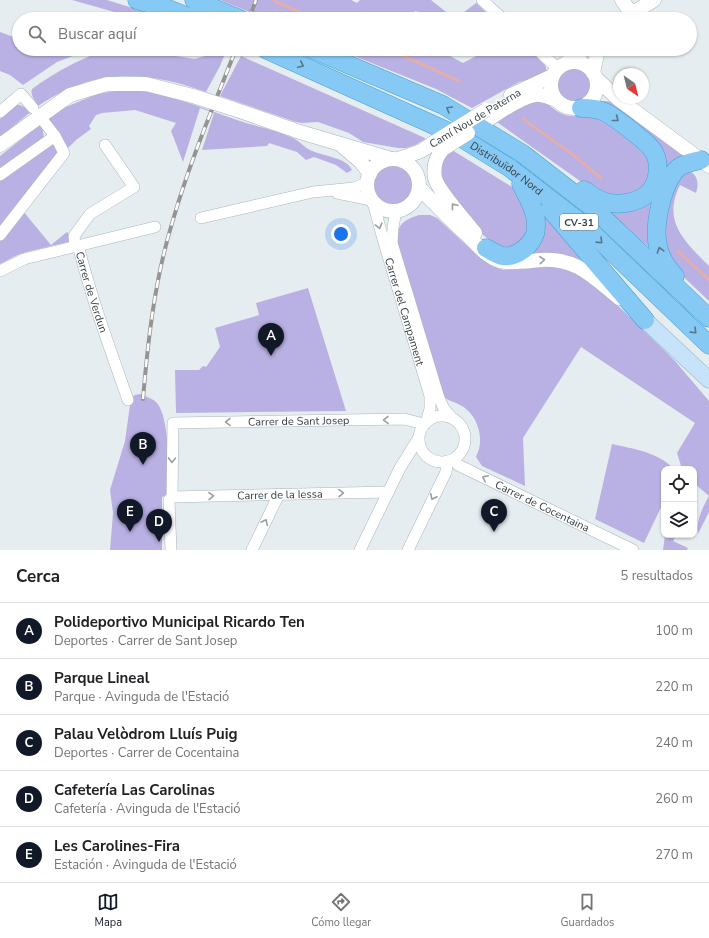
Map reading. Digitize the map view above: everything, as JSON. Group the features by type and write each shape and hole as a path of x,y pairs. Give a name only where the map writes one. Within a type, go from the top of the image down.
{"highway":[{"path":"137,0 176,12"},
{"path":"194,0 223,12"},
{"name":"Distribuïdor Nord","path":"280,56 458,136 510,168 585,226 709,345"},
{"name":"Distribuïdor Nord","path":"328,56 444,106 523,154 594,209 709,318"},
{"path":"494,136 528,149 599,200 610,203 624,204 646,195 656,181 658,172 654,153 646,142 607,112 593,108 587,103"},
{"path":"430,124 452,144 505,173 521,184 548,208 646,320"},
{"path":"705,163 684,164 672,174 664,191 657,225 658,249 668,269 704,304 709,313"},
{"path":"486,248 505,256 516,254 528,246 535,234 536,222 533,208 521,184"}],"main road":[{"path":"646,320 709,380"}],"street":[{"path":"482,0 495,12"},
{"path":"622,0 626,12"},
{"path":"634,12 654,0"},
{"path":"544,56 558,69"},
{"name":"Camí Nou de Paterna","path":"418,182 422,166 438,146 490,113 520,90 558,69 576,56"},
{"path":"587,103 596,92 596,56"},
{"path":"613,94 588,67 581,63 574,62 558,69 550,83 554,99 566,108 573,109 602,96 613,97"},
{"path":"0,145 70,95 107,84 146,84 193,96 340,145 394,159 410,165 418,182 443,214 481,249 494,258 501,262 552,259 571,262 584,270 646,320"},
{"path":"0,112 22,94 33,108"},
{"name":"Camí Nou de Paterna","path":"394,159 438,146 482,124 490,113 526,97 536,95 554,99"},
{"path":"625,104 705,163"},
{"path":"0,235 64,153 55,136 45,123"},
{"path":"0,175 55,136"},
{"path":"76,245 74,236 90,214 134,187 105,145"},
{"path":"340,145 361,162 368,178 367,190 372,201"},
{"path":"438,146 435,160 435,178 440,188 486,248"},
{"path":"201,218 313,192 354,188 368,178 378,164 394,159"},
{"path":"330,191 372,201 389,211 396,211 404,209 410,205 418,194 418,182"},
{"name":"Carrer del Campament","path":"372,201 430,396 430,409 425,423"},
{"path":"410,205 443,214"},
{"name":"Carrer del Campament","path":"396,211 392,243 439,398 444,409 452,418"},
{"path":"0,271 24,259 155,226"},
{"path":"470,238 486,248"},
{"name":"Carrer de Verdun","path":"76,245 128,400"},
{"path":"360,550 400,468 418,439 425,423 437,416 452,418 462,429 465,436 465,443 458,456 451,460 436,462 423,454 419,447 418,439"},
{"name":"Carrer de Sant Josep","path":"172,497 173,423 404,419 425,423"},
{"path":"400,468 423,454"},
{"path":"408,550 451,460"},
{"name":"Carrer de Cocentaina","path":"451,460 458,465 633,550"},
{"name":"Carrer de la Iessa","path":"172,497 388,492"},
{"path":"252,550 279,494"},
{"path":"171,550 169,500 172,497"}],"shaded area":[{"path":"72,0 107,0 146,12 114,12"},
{"path":"220,0 351,0 357,3 360,0 431,0 446,12 415,11 249,12"},
{"path":"476,3 486,12 464,12"},
{"path":"0,32 12,36 12,56 73,56 57,62 23,85 10,75 0,71"},
{"path":"91,56 176,56 195,59 205,56 224,56 206,92 162,79 141,76 120,76 80,84 59,93 38,106 32,96 32,89 72,64"},
{"path":"241,56 425,139 406,148 363,142 349,133 318,122 296,122 220,96"},
{"path":"354,56 450,56 463,63 476,56 535,56 545,65 547,71 519,82 472,108 436,89"},
{"path":"577,67 587,72 591,78 591,92 587,98 581,102 571,103 561,98 557,92 556,82 561,72 567,68"},
{"path":"134,90 174,98 240,121 282,133 295,139 310,150 345,162 352,170 347,173 336,165 314,157 306,160 297,152 269,143 267,146 202,150 214,113 200,108 183,162 171,131 176,123 135,110 102,113 96,115 89,126 91,129 68,148 62,138 42,125 44,138 0,171 0,156 56,112 97,94"},
{"path":"529,101 545,102 559,112 568,116 578,116 593,112 642,145 651,168 646,185 630,195 601,194 587,186 494,120"},
{"path":"603,102 613,102 613,104 617,104 687,157 682,159 656,254 609,211 620,210 663,169"},
{"path":"17,105 32,111 0,137 0,119"},
{"path":"53,143 60,152 0,231 0,178"},
{"path":"452,150 512,187 522,196 530,219 525,240 510,248 500,248 483,235 443,186 439,164 440,156"},
{"path":"389,166 397,166 404,169 409,174 412,185 409,196 404,201 397,204 389,204 382,201 377,196 374,189 374,181 377,174 382,169"},
{"path":"690,171 695,175 697,180 696,193 680,185 673,209 678,230 691,248 709,266 709,301 673,267 662,232 678,175"},
{"path":"535,198 544,207 585,261 564,255 524,257"},
{"path":"23,211 51,245 67,232 72,237 71,240 26,252 0,264 0,238"},
{"path":"419,215 430,215 437,218 476,254 490,265 503,270 562,266 582,275 612,300 675,361 709,401 709,496 697,486 697,466 681,466 677,453 695,423 581,347 523,438 525,486 482,466 476,457 480,446 480,437 475,420 465,408 443,396 397,241 398,230 405,221"},
{"path":"308,288 346,411 176,413 175,370 199,370 203,366 206,367 220,347 215,328 259,315 256,303"},
{"path":"140,394 155,401 160,408 164,418 168,444 169,492 162,497 162,550 110,550 113,513 110,490 125,441 131,398"},
{"path":"612,444 645,452 661,459 671,466 661,466 661,507 644,543 595,519"},
{"path":"709,496 709,512 698,534 699,519"},
{"path":"665,538 674,538 673,541 688,548 687,550 663,550"}],"waterway":[{"path":"274,1 300,12"},
{"path":"404,56 459,81"},
{"path":"523,119 572,154 601,178"},
{"path":"678,251 709,280"}],"railway":[{"path":"252,12 256,0"},
{"path":"143,399 147,354 161,264 180,198 233,56"}],"place":[{"name":"Polideportivo Municipal Ricardo Ten","path":"271,356"},
{"name":"Parque Lineal","path":"143,465"},
{"name":"Les Carolines-Fira","path":"130,532"},
{"name":"Palau Velòdrom Lluís Puig","path":"494,532"},
{"name":"Cafetería Las Carolinas","path":"159,542"}]}
